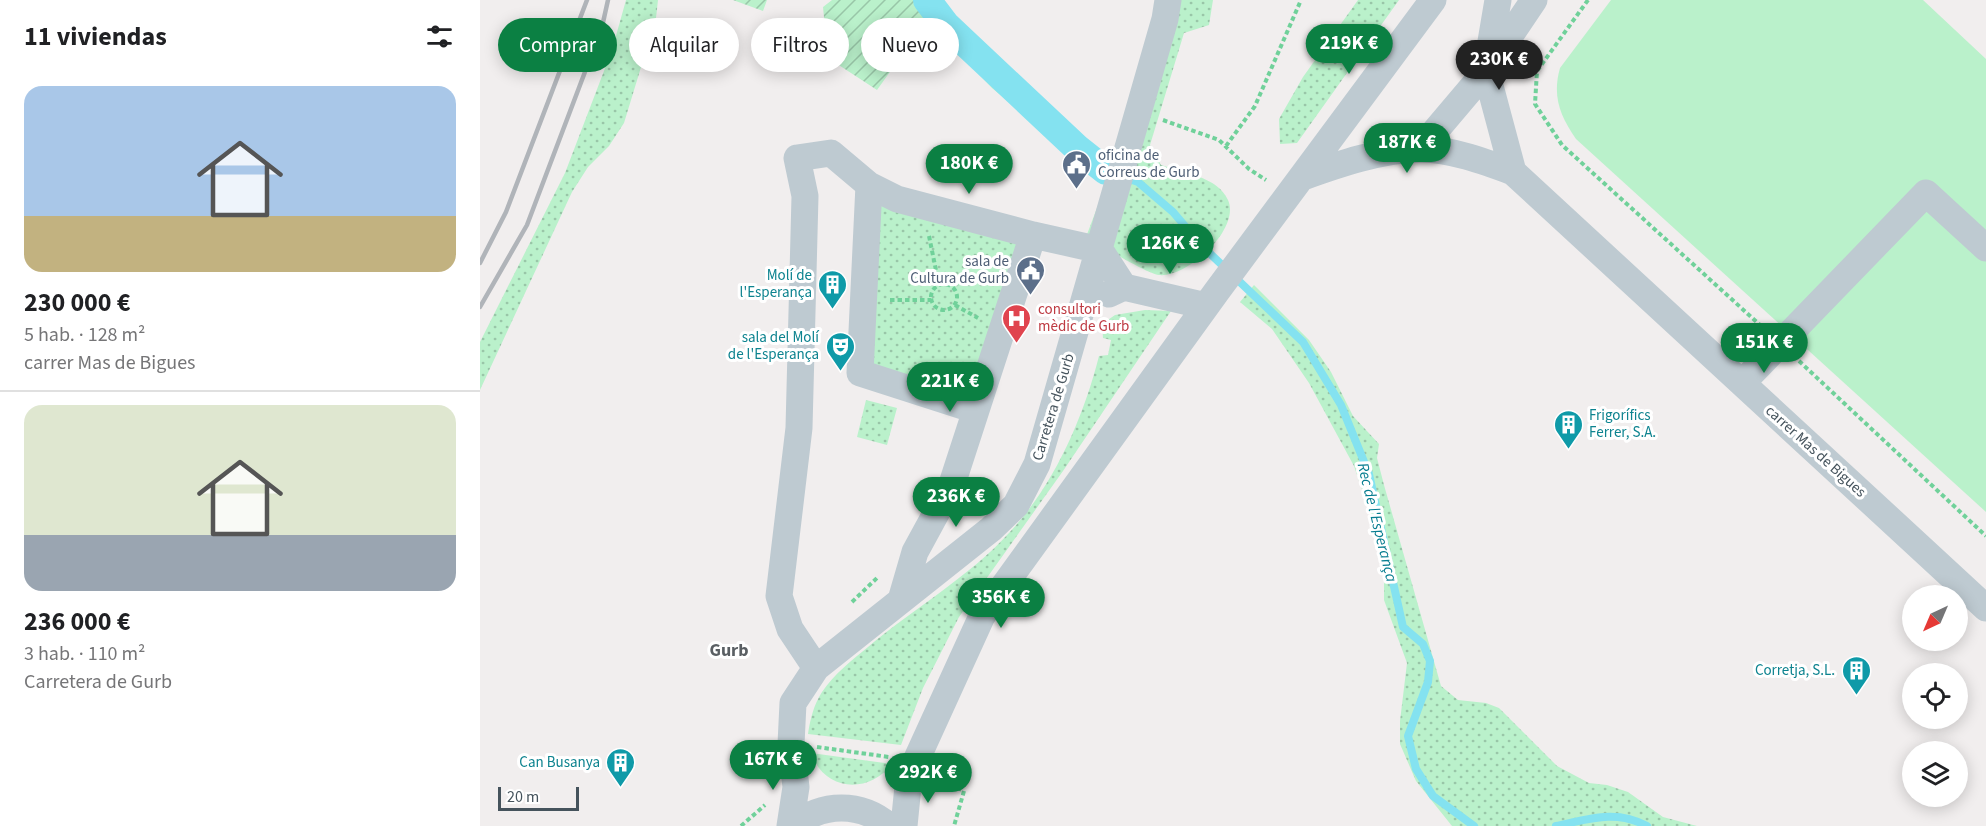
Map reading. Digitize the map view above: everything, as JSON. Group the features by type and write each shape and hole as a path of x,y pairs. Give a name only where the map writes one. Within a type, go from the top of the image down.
{"street":[{"name":"Carretera de Gurb","path":"792,826 801,752 793,703 816,668 991,529 1016,506 1037,464 1140,111 1168,0"},
{"path":"792,826 815,812 850,809 893,792 903,767 982,616 1211,298 1296,187 1433,0"},
{"path":"1498,0 1486,71 1513,172"},
{"path":"1420,149 1486,71 1534,0"},
{"name":"carrer Mas de Bigues","path":"1296,187 1352,160 1420,149 1480,160 1513,172 1986,608"},
{"path":"816,668 790,629 779,596 799,428 805,196 797,158 831,153 869,185 897,199 1033,236 1100,250 1124,287"},
{"path":"869,185 860,373 975,410"},
{"path":"1742,383 1926,193 1986,248"},
{"path":"901,600 915,552 952,484 1033,236"},
{"path":"1083,306 1124,287 1211,298"},
{"path":"801,752 802,774 850,809 889,826"},
{"path":"903,767 904,826"}],"path":[{"path":"1226,146 1255,106 1301,0"},
{"path":"1588,0 1537,71 1535,104 1562,145 1780,343 1986,536"},
{"path":"1140,111 1219,140 1249,169 1296,187"},
{"path":"928,227 939,285"},
{"path":"879,300 931,300 939,309 948,310 955,305 957,297 954,289 947,284 939,285 933,291 931,300"},
{"path":"801,752 903,767"},
{"path":"954,826 964,791"}],"green space":[{"path":"626,0 658,0 656,18 629,18 629,72 640,72 624,123 609,146 588,167 572,192 480,390 480,342 565,173 604,72 617,72 617,32"},
{"path":"733,0 767,0 763,11"},
{"path":"832,0 917,0 930,16 929,18 861,18 861,72 890,72 877,90 849,72 849,18 824,18 823,7"},
{"path":"917,0 935,0 949,18 930,18"},
{"path":"1159,0 1213,0 1209,25 1184,33 1150,145 1161,165 1199,176 1216,186 1228,200 1230,212 1227,224 1209,250 1183,269 1171,274 1159,275 1086,237 1111,171"},
{"path":"1358,0 1399,0 1297,143 1280,144 1279,119 1303,77"},
{"path":"1611,0 1923,0 1986,59 1986,512 1576,139 1562,114 1557,97 1560,68"},
{"path":"959,30 1032,104 1096,159 1088,169 992,88 959,54"},
{"path":"869,185 1033,235 975,410 860,373"},
{"path":"1254,285 1309,340 1331,372 1353,416 1379,444 1377,458 1441,686 1458,700 1486,703 1499,708 1557,766 1589,783 1607,785 1628,792 1663,817 1697,826 1452,826 1416,781 1400,744 1400,721 1407,663 1384,600 1384,555 1354,466 1309,383 1272,329 1240,302"},
{"path":"1145,310 1171,311 1063,471 959,617 923,688 901,745 808,734 817,702 827,685 838,673 886,633 977,564 1025,514 1040,494 1065,450 1085,403 1099,356 1108,355 1111,340 1103,338 1102,324 1115,315"},
{"path":"866,400 897,408 887,445 857,437"},
{"path":"811,753 892,764 871,781 847,784 826,775 817,766"}],"waterway":[{"name":"Rec de l'Esperança","path":"927,0 946,25 1077,148 1106,171"},
{"name":"Rec de l'Esperança","path":"1106,171 1138,182 1173,212 1202,246 1303,342 1341,405 1369,474 1403,627 1423,644 1430,661 1428,682 1408,736 1416,769 1433,796 1474,826"},
{"name":"Rec de l'Esperança","path":"1556,826 1602,817 1624,818 1647,826"}],"railway":[{"path":"480,263 506,212 587,0"},
{"path":"480,307 527,225 602,27 608,0"}],"place":[{"name":"oficina de Correus de Gurb","path":"1077,190"},
{"name":"sala de Cultura de Gurb","path":"1030,296"},
{"name":"Molí de l'Esperança","path":"833,310"},
{"name":"consultori mèdic de Gurb","path":"1017,344"},
{"name":"sala del Molí de l'Esperança","path":"840,372"},
{"name":"Frigorífics Ferrer, S.A.","path":"1568,450"},
{"name":"Corretja, S.L.","path":"1856,696"},
{"name":"Can Busanya","path":"621,788"}],"district":[{"name":"Gurb","path":"729,650"}]}
